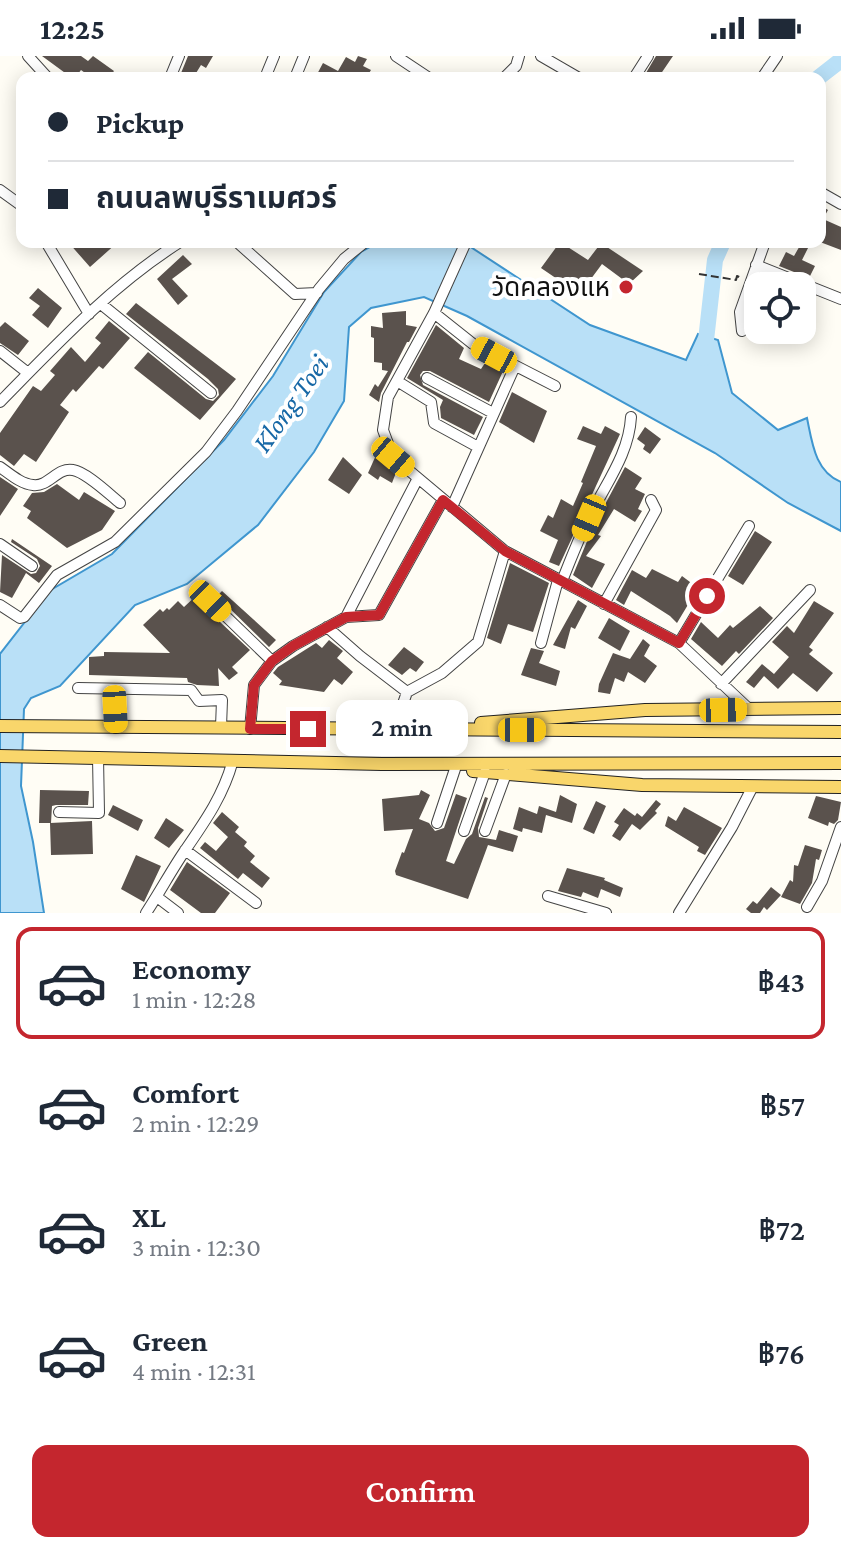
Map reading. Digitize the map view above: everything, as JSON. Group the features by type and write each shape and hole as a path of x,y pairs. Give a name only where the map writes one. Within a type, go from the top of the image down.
{"main road":[{"path":"394,730 645,710 841,708"},
{"path":"0,726 841,732"},
{"path":"0,756 382,764 841,763"},
{"path":"382,764 642,785 841,787"}],"street":[{"path":"28,56 43,72"},
{"path":"396,56 420,72"},
{"path":"541,56 569,72"},
{"path":"50,248 89,314"},
{"path":"0,402 89,314 163,248"},
{"path":"244,248 295,294 317,293"},
{"path":"0,605 20,618 24,617 57,575 115,542 127,531 217,439 317,293 344,259 358,248"},
{"path":"463,248 388,397 383,430 393,457 505,551 679,643 749,709"},
{"path":"742,331 740,312 763,248"},
{"path":"756,265 841,299"},
{"path":"101,304 211,393"},
{"path":"435,309 473,344 555,386"},
{"path":"0,351 28,373"},
{"path":"250,729 254,685 272,661 346,617 379,615 448,503 515,366"},
{"path":"427,378 493,413"},
{"path":"397,381 431,402 432,418 437,425 478,447"},
{"path":"541,643 560,580 623,456 630,435 631,417"},
{"path":"0,467 31,485 41,485 61,471 70,469 79,472 120,503"},
{"path":"346,617 418,478"},
{"path":"604,604 656,510 651,500"},
{"path":"679,643 749,526"},
{"path":"0,544 32,566"},
{"path":"394,730 407,692 442,673 478,642 505,551"},
{"path":"721,684 810,590"},
{"path":"210,601 272,661"},
{"path":"327,627 407,692"},
{"path":"78,688 191,690 199,701 222,700 221,727"},
{"path":"114,689 116,728"},
{"path":"59,812 99,813 98,757"},
{"path":"146,913 208,819 227,783 233,760"},
{"path":"437,823 455,769"},
{"path":"464,831 485,772"},
{"path":"485,831 506,774"},
{"path":"679,913 752,788"},
{"path":"807,907 822,881 841,827"},
{"path":"185,850 256,903"},
{"path":"548,896 606,913"},
{"path":"157,897 178,913"}],"path":[{"path":"699,274 737,278"}],"water":[{"path":"368,248 472,248 590,325 686,360 698,334 718,340 732,393 778,430 807,418 820,464 841,482 841,531 788,503 715,453 467,316 424,297 371,308 349,327 344,401 314,452 258,525 187,584 135,605 60,686 31,698 24,709 21,786 44,913 0,913 0,654 49,591 112,554 224,440 273,376 324,292"}],"building":[{"path":"42,56 81,56 88,61 93,56 114,71 81,70 64,72"},
{"path":"188,56 213,56 206,68 201,65 197,72 181,72"},
{"path":"358,56 367,59 363,66 371,70 318,72 323,63 338,71 346,57 355,62"},
{"path":"656,56 673,56 662,72 647,72"},
{"path":"826,220 841,227 841,250 826,244"},
{"path":"73,248 111,248 90,267"},
{"path":"556,248 569,248 588,260 597,248 608,248 643,271 629,284 602,264 582,291 541,268"},
{"path":"799,248 808,248 802,260 815,266 812,272 794,272 779,266 786,252 794,256"},
{"path":"183,255 192,264 172,279 188,296 178,305 157,279"},
{"path":"38,288 62,308 48,328 32,315 40,306 29,298"},
{"path":"136,303 236,379 200,420 134,368 148,352 206,399 213,401 219,395 218,389 208,379 126,314"},
{"path":"406,311 406,325 417,327 379,402 369,395 388,371 382,370 382,363 374,362 371,326 383,328 382,313"},
{"path":"109,321 130,338 103,369 99,366 60,405 69,412 36,462 24,454 14,466 0,455 0,433 33,386 41,391 55,375 50,371 71,347 85,362 101,343 95,338"},
{"path":"5,322 29,341 18,355 0,343 0,327"},
{"path":"436,325 464,348 459,359 481,369 487,360 504,369 489,402 430,371 423,371 420,375 423,385 483,417 474,435 441,418 443,400 407,378"},
{"path":"512,392 547,411 534,443 499,422"},
{"path":"583,426 601,434 605,426 620,434 559,566 549,562 558,540 540,531 548,515 553,518 561,499 573,506 583,483 596,446 577,439"},
{"path":"645,427 661,439 650,454 637,439"},
{"path":"377,453 397,470 392,483 380,476 378,480 368,473"},
{"path":"343,457 362,475 349,494 328,480"},
{"path":"625,467 642,478 635,489 645,494 638,509 642,511 635,522 614,509 598,535 601,536 586,556 605,564 592,588 573,575 593,527"},
{"path":"0,477 18,489 0,516"},
{"path":"57,484 79,500 84,492 115,511 102,530 67,548 27,518 31,511 23,506 32,493 44,492"},
{"path":"755,531 772,542 743,585 728,576"},
{"path":"12,539 52,566 39,583 26,573 12,598 0,592 2,555 31,574 36,573 40,566 37,559 11,542"},
{"path":"510,563 549,583 533,632 508,624 501,644 487,638"},
{"path":"652,569 678,582 682,576 698,588 677,623 631,591 624,605 616,600 632,570 646,578"},
{"path":"222,591 276,640 269,647 217,596"},
{"path":"199,593 204,607 250,650 232,667 238,673 229,680 218,668 219,686 197,685 188,682 187,678 89,675 89,657 104,656 104,652 170,653 143,625 160,609 163,612 167,608 169,610 178,601 184,607"},
{"path":"578,600 587,606 575,629 571,627 565,649 553,645"},
{"path":"814,601 834,613 809,647 813,650 809,654 833,673 817,692 793,673 778,689 764,676 754,688 746,682 762,664 774,674 789,657 772,642 787,626 794,633"},
{"path":"760,606 773,618 739,654 736,651 722,666 691,639 701,622 718,638 730,625 733,628"},
{"path":"609,618 630,631 620,651 598,638"},
{"path":"643,639 650,645 644,656 657,666 645,683 628,672 624,682 615,678 610,694 598,692 613,653 630,659"},
{"path":"329,640 343,651 337,658 353,672 342,685 334,679 324,692 279,685 282,681 273,673 278,667 316,643 322,648"},
{"path":"404,647 424,662 416,672 410,668 402,675 388,665"},
{"path":"531,648 544,651 539,663 560,671 556,686 521,675"},
{"path":"40,790 89,791 88,805 52,806 51,823 39,823"},
{"path":"421,790 430,795 419,819 429,823 435,831 444,828 456,794 467,798 446,861 454,864 466,839 472,834 485,797 488,798 478,828 479,837 496,840 499,830 518,836 513,852 488,845 468,899 396,875 413,829 384,831 382,799 419,795"},
{"path":"560,795 577,804 572,823 546,815 542,833 513,829 519,807 537,814 539,806 556,812"},
{"path":"816,796 841,802 838,820 834,824 829,822 828,826 808,818"},
{"path":"656,800 661,804 655,811 657,813 640,830 632,824 620,841 612,836 619,825 614,822 624,808 642,817"},
{"path":"596,801 606,806 594,834 583,829"},
{"path":"113,805 143,820 138,831 108,815"},
{"path":"684,807 722,828 705,855 697,851 699,847 665,826 668,816 676,821"},
{"path":"222,812 239,827 235,832 247,842 244,846 255,856 250,862 270,878 262,888 243,873 238,879 200,848 205,842 216,851 228,837 213,823"},
{"path":"166,818 184,830 169,848 154,838"},
{"path":"92,821 93,854 51,855 50,823"},
{"path":"805,845 822,850 819,860 816,859 812,883 800,904 781,897 790,880 793,882 794,865 798,866"},
{"path":"136,855 161,866 144,902 121,889"},
{"path":"187,862 230,893 215,913 201,913 170,890"},
{"path":"567,868 605,878 623,888 620,897 601,889 598,898 583,892 581,897 558,891"},
{"path":"771,887 781,895 767,910 764,907 760,913 751,913 746,909 753,901 757,904"}],"waterway":[{"name":"Klong Toei","path":"826,72 841,60"},
{"name":"Klong Toei","path":"704,358 715,260 720,248"}],"place":[{"name":"วัดคลองแห","path":"626,287"}],"route":[{"path":"308,729 250,729 254,685 272,661 293,646 346,617 379,615 443,500 505,551 679,643 707,596"}]}
